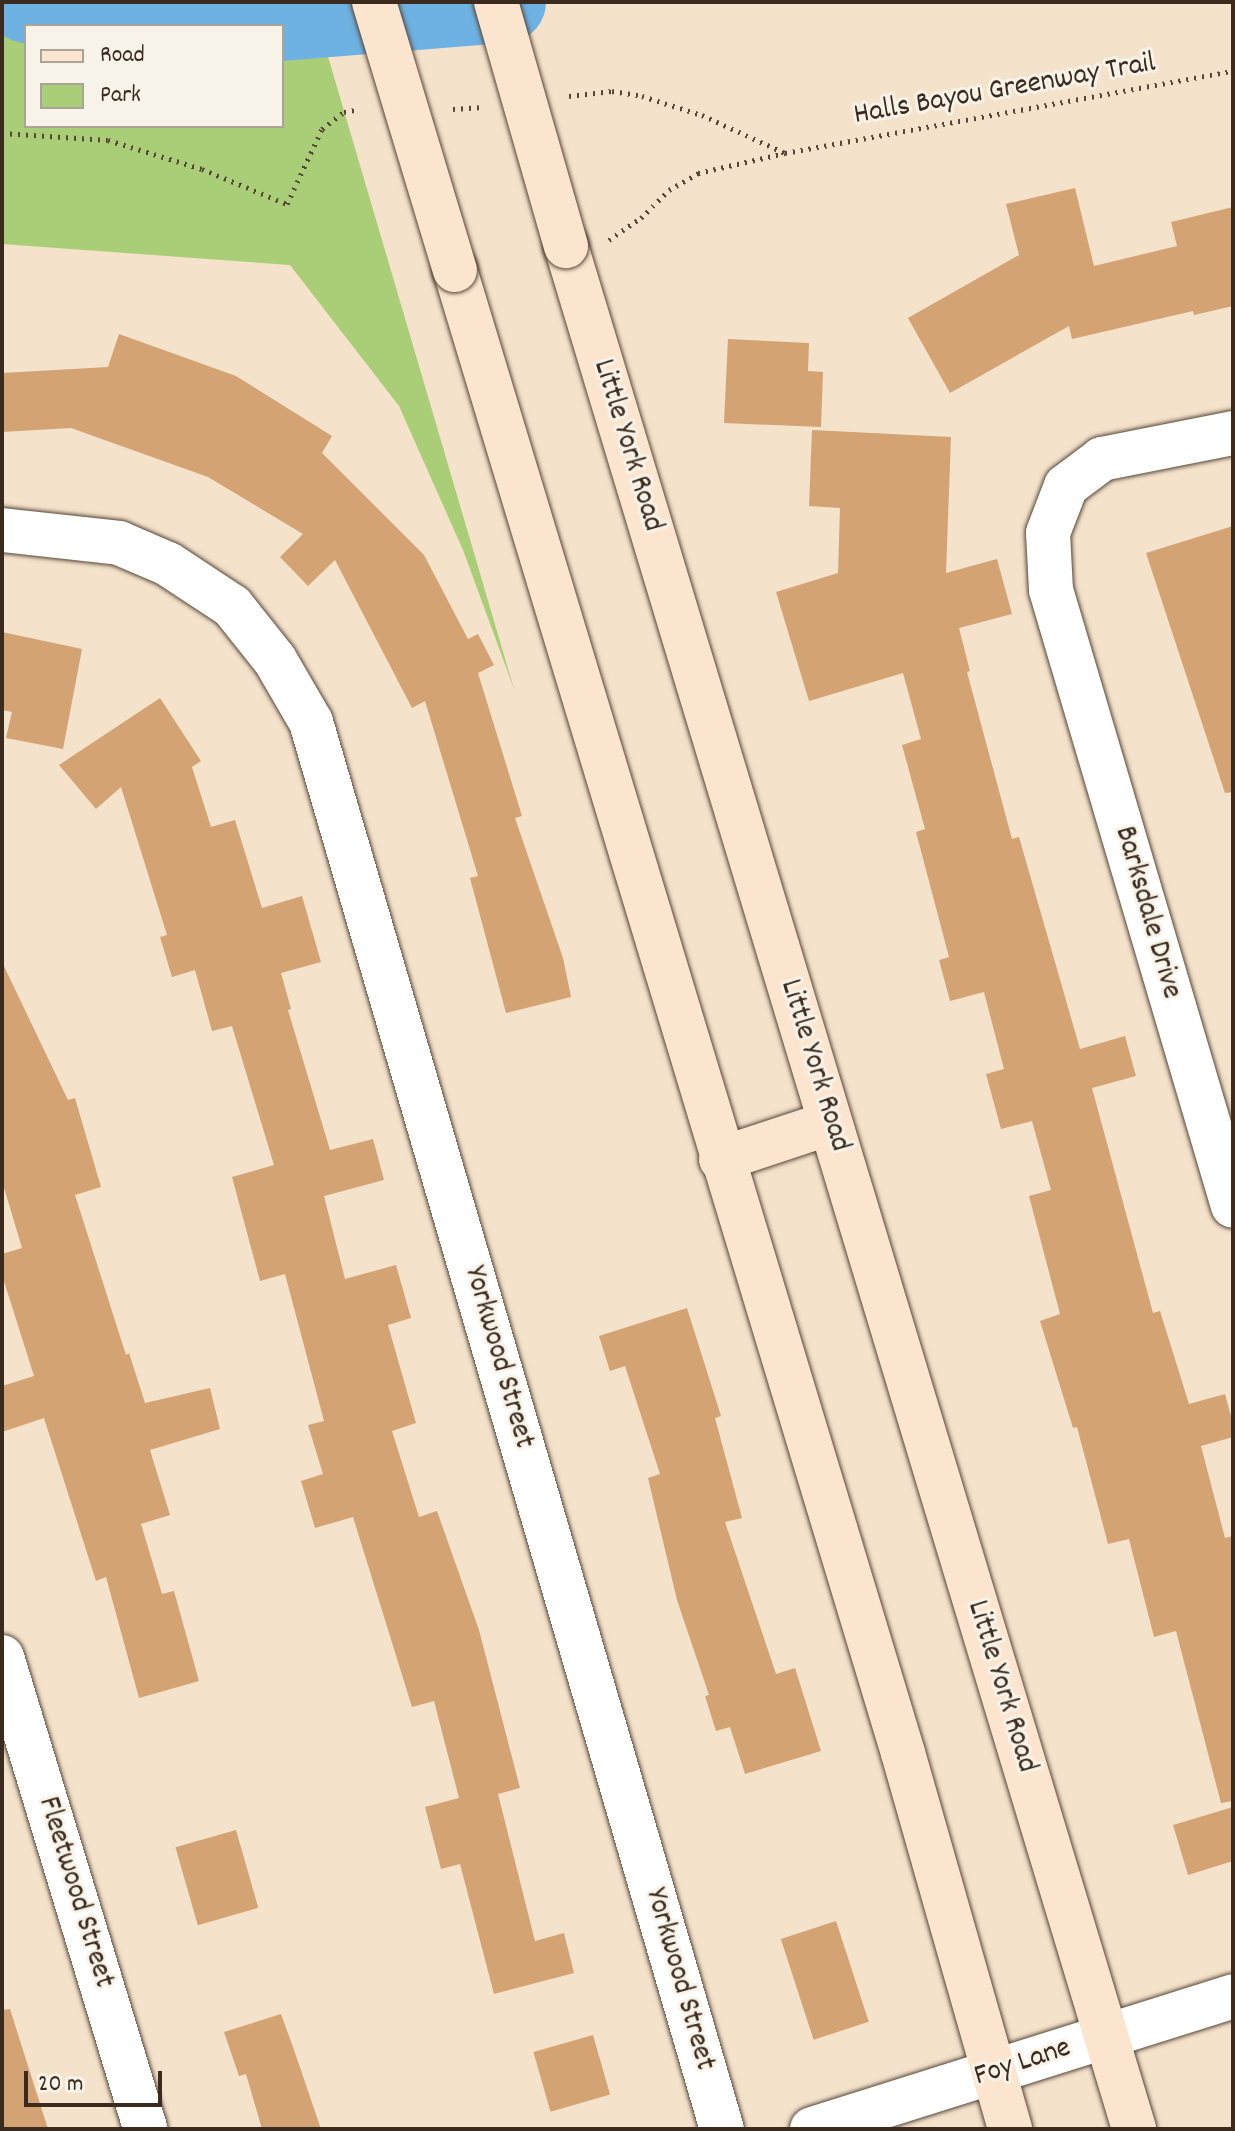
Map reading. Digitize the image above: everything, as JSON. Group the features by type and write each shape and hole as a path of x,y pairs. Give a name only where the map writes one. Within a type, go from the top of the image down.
{"main road":[{"path":"374,2 721,1159 903,1753 1010,2129"},
{"name":"Little York Road","path":"496,2 585,244 830,1123 1134,2129"},
{"path":"721,1159 830,1123"}],"street":[{"name":"Barksdale Drive","path":"1233,433 1102,459 1066,486 1048,533 1051,590 1233,1206"},
{"name":"Yorkwood Street","path":"2,530 27,530 119,543 168,564 232,606 275,660 311,722 722,2129"},
{"name":"Fleetwood Street","path":"2,1657 145,2129"},
{"name":"Foy Lane","path":"812,2129 1233,1996"}],"path":[{"name":"Halls Bayou Greenway Trail","path":"585,244 628,229 669,190 698,173 785,153 1233,71"},
{"path":"553,98 612,91 642,96 702,115 785,153"},
{"path":"450,109 495,105"},
{"path":"2,133 108,140 202,169 287,204 322,129 344,112 361,109"}],"green space":[{"path":"2,2 312,2 514,689 463,550 399,406 290,265 2,244"}],"building":[{"path":"1075,188 1094,266 1177,246 1171,222 1233,207 1233,306 1194,315 1193,311 1072,339 1069,326 950,393 908,318 1019,255 1006,204"},
{"path":"119,334 236,376 332,436 322,453 424,555 468,639 478,634 494,665 478,673 522,816 515,818 563,958 571,997 506,1013 470,878 478,876 425,701 412,708 335,560 308,586 280,557 303,534 208,477 71,428 2,432 2,373 108,367"},
{"path":"728,339 809,343 808,371 823,372 821,427 724,423"},
{"path":"812,430 951,437 946,573 997,559 1012,614 959,628 970,671 967,672 1012,839 1019,837 1080,1049 1125,1036 1136,1076 1092,1088 1153,1313 1160,1311 1189,1404 1225,1394 1233,1424 1233,1437 1201,1446 1225,1538 1233,1536 1233,1801 1221,1803 1176,1631 1154,1637 1129,1539 1108,1544 1077,1427 1073,1428 1040,1321 1060,1314 1029,1196 1051,1190 1032,1121 1001,1129 986,1074 1004,1069 984,992 950,1001 939,960 949,957 916,832 925,829 902,745 921,739 903,673 809,701 776,592 838,573 840,508 809,506"},
{"path":"1233,526 1233,792 1225,793 1146,553"},
{"path":"2,632 82,649 63,749 6,738 12,712 2,710"},
{"path":"160,698 201,761 192,767 211,827 235,820 262,908 302,896 321,962 281,973 291,1009 288,1010 330,1150 373,1139 384,1180 324,1196 345,1279 396,1265 411,1318 388,1325 416,1423 392,1431 419,1517 437,1511 479,1630 520,1788 498,1794 535,1941 564,1933 574,1973 494,1994 460,1864 441,1869 425,1807 459,1798 434,1701 412,1707 353,1517 315,1528 301,1481 323,1474 308,1425 324,1421 285,1274 260,1281 232,1177 274,1165 232,1026 212,1031 195,970 172,977 160,937 167,935 121,787 96,809 59,765"},
{"path":"2,962 68,1100 75,1098 101,1187 75,1195 126,1355 129,1353 145,1403 210,1388 220,1429 150,1450 170,1515 141,1524 162,1594 174,1591 199,1681 139,1698 106,1577 96,1581 44,1418 2,1432 2,1386 34,1376 2,1275 2,1254 22,1248 2,1181"},
{"path":"687,1308 721,1416 715,1418 742,1518 725,1522 776,1674 795,1668 821,1751 745,1774 730,1727 716,1731 705,1696 709,1695 677,1600 648,1478 660,1474 625,1366 610,1371 599,1336"},
{"path":"1233,1807 1233,1861 1188,1875 1173,1825"},
{"path":"236,1830 258,1908 198,1925 175,1847"},
{"path":"836,1921 869,2022 814,2040 781,1939"},
{"path":"10,2009 48,2129 2,2129 2,2010"},
{"path":"281,2014 321,2129 262,2129 246,2074 239,2076 224,2032"},
{"path":"593,2035 610,2095 550,2112 533,2052"}],"waterway":[{"path":"27,2 154,24"},
{"path":"231,24 505,2"}]}
